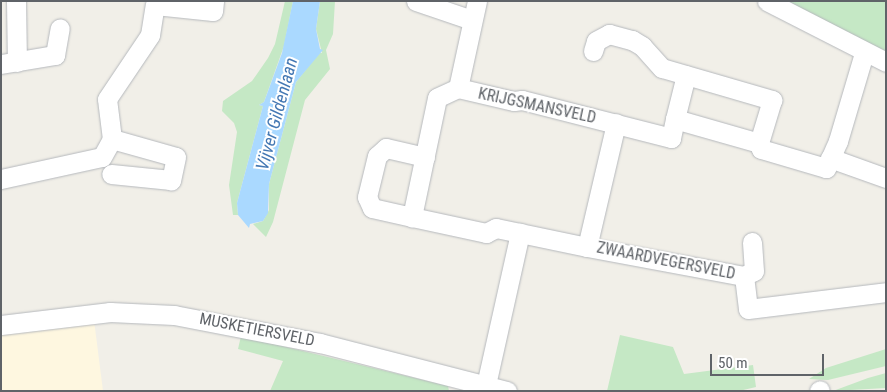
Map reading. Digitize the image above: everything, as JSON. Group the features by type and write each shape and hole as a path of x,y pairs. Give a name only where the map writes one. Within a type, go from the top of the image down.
{"street":[{"path":"16,1 9,63 55,55 60,28"},
{"path":"1,179 102,157 112,140 107,100 150,35 155,3 213,11 214,1"},
{"path":"416,1 472,20"},
{"name":"KRIJGSMANSVELD","path":"458,88 477,1"},
{"path":"767,1 886,62"},
{"path":"593,51 596,41 609,34 632,40 642,46 662,68 772,100 758,143"},
{"path":"675,119 758,143 762,149 826,168 864,52"},
{"name":"KRIJGSMANSVELD","path":"412,217 437,98 458,88 514,102 522,100 671,138 686,75"},
{"name":"KRIJGSMANSVELD","path":"587,247 616,123"},
{"path":"111,174 171,180 176,157 112,140"},
{"path":"425,157 386,148 377,156 367,197 372,208 486,233 496,228 587,247"},
{"path":"830,158 886,178"},
{"path":"486,385 520,233"},
{"name":"ZWAARDVEGERSVELD","path":"587,247 744,276 754,271 752,242"},
{"name":"ZWAARDVEGERSVELD","path":"744,276 748,309 886,292"},
{"name":"MUSKETIERSVELD","path":"1,325 110,312 164,314 320,343 463,385 486,385 507,391"}],"shaded area":[{"path":"94,320 103,391 1,391 1,332"}],"green space":[{"path":"285,1 293,1 284,46 264,102 259,105 263,106 237,203 238,215 233,215 229,185 237,132 234,123 222,111 223,101 252,81 268,58 275,44"},
{"path":"320,1 335,1 333,34 326,50 330,69 305,100 273,222 266,237 253,224 263,221 269,210 269,184 296,82 319,53 322,53 316,29"},
{"path":"784,1 886,1 886,55"},
{"path":"620,335 673,347 684,374 753,365 756,387 739,391 607,391"},
{"path":"241,336 448,386 449,391 270,391 283,361 238,349"},
{"path":"886,349 886,366 828,380 809,379 826,368"},
{"path":"886,373 886,388 833,391 868,378"}],"water":[{"name":"Vijver Gildenlaan","path":"293,1 320,1 316,29 320,49 323,50 296,82 269,184 268,213 263,221 250,224 249,228 238,215 237,203 263,106 259,105 264,102 282,53"}]}
